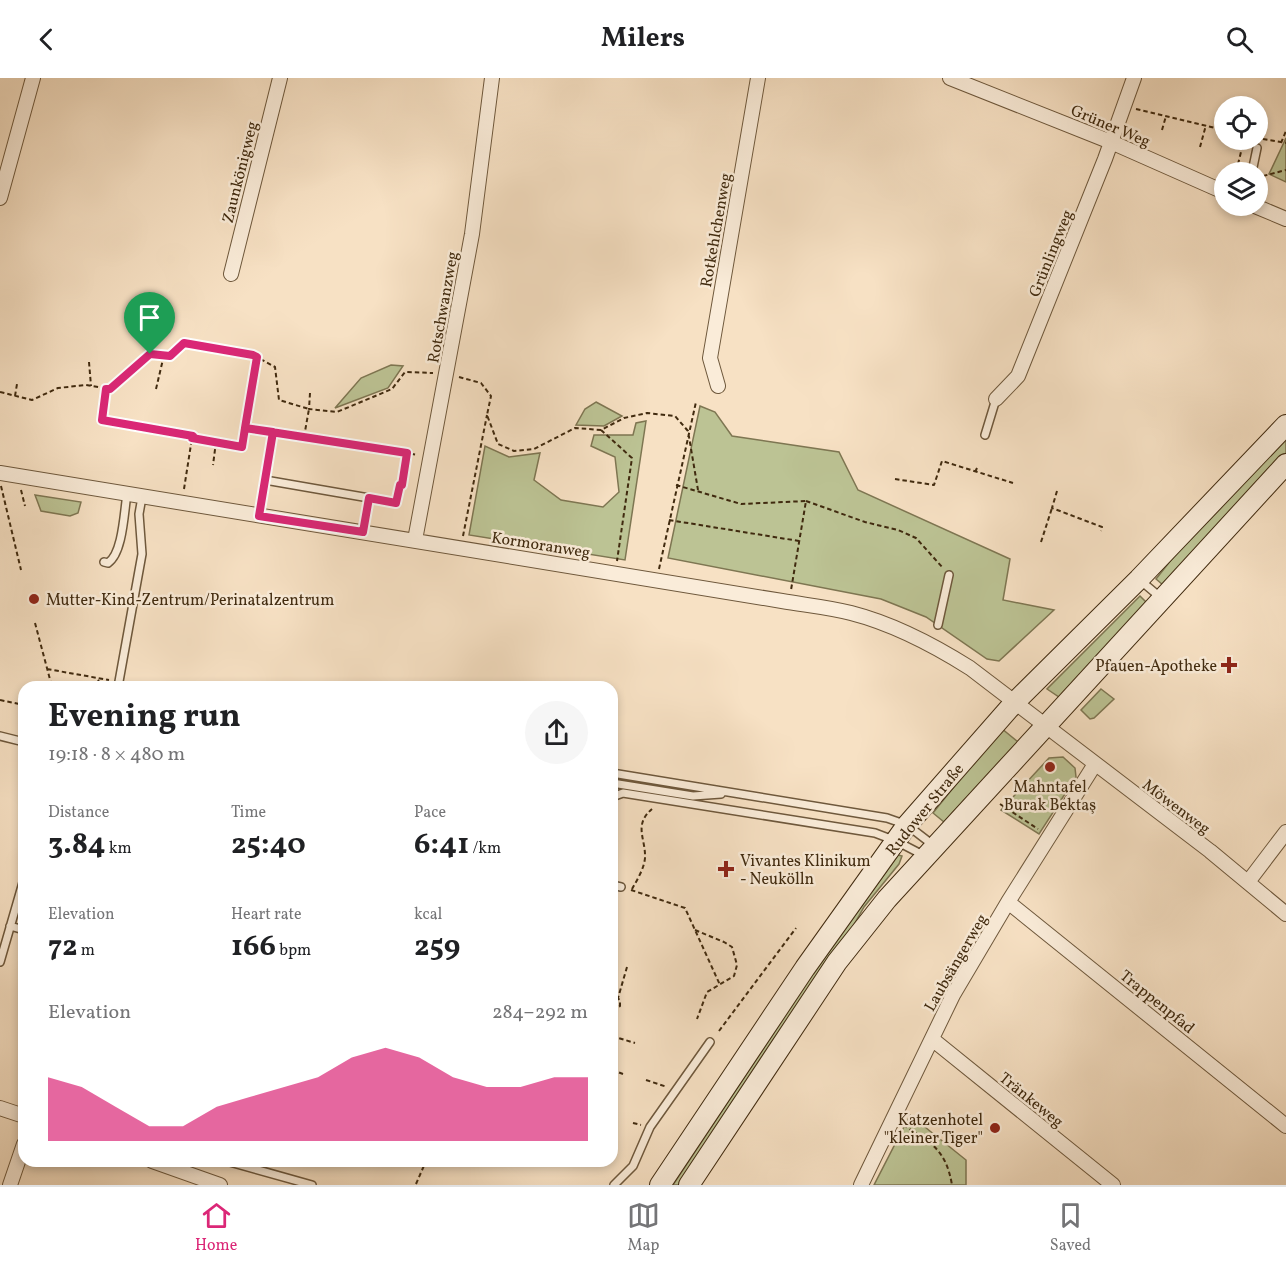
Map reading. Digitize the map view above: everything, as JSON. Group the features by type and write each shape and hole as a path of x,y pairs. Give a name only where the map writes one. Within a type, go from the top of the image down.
{"main road":[{"name":"Rudower Straße","path":"660,1185 805,968 901,833 1014,703 1139,579 1286,425"},
{"name":"Rudower Straße","path":"689,1185 837,962 886,899 1286,464"}],"street":[{"path":"0,198 33,78"},
{"name":"Zaunkönigweg","path":"231,274 280,78"},
{"name":"Rotschwanzweg","path":"415,540 472,234 492,78"},
{"name":"Rotkehlchenweg","path":"718,386 710,358 758,78"},
{"name":"Grüner Weg","path":"950,78 1111,142 1214,188"},
{"name":"Grünlingweg","path":"996,399 1018,376 1134,78"},
{"path":"1268,211 1286,219"},
{"name":"Kormoranweg","path":"0,473 851,613 886,624 931,644 970,668 1046,727"},
{"name":"Möwenweg","path":"1046,727 1248,882 1286,914"},
{"name":"Laubsängerweg","path":"861,1185 953,995 1008,902 1095,764"},
{"path":"1248,882 1286,832"},
{"name":"Trappenpfad","path":"1008,902 1286,1126"},
{"name":"Tränkeweg","path":"932,1039 1113,1185"},
{"path":"0,1108 18,1114"},
{"path":"10,1185 18,1162"},
{"path":"169,1167 220,1185"}],"lane":[{"name":"Grünlingweg","path":"985,435 996,399"},
{"path":"259,516 265,480 396,503"},
{"path":"104,562 108,563 113,559 119,546 127,494"},
{"path":"119,681 141,554 139,514 142,497"},
{"path":"363,532 369,498"},
{"path":"938,625 949,575"},
{"path":"1139,579 1162,598"},
{"path":"0,736 18,740"},
{"path":"618,774 887,818 901,833 930,851"},
{"path":"618,784 693,796 732,793"},
{"path":"618,795 623,793 867,831 901,833 930,851"},
{"path":"0,962 18,899"},
{"path":"10,926 18,928"},
{"path":"614,1185 633,1166 650,1127 710,1042"},
{"path":"248,1167 312,1185"}],"path":[{"path":"1133,108 1214,127"},
{"path":"1162,130 1166,116"},
{"path":"1200,147 1206,125"},
{"path":"1281,143 1286,131"},
{"path":"1268,140 1286,143"},
{"path":"1268,175 1286,170"},
{"path":"0,392 32,400 58,388 91,386 110,389 150,354 170,356 184,343 257,357 275,367 279,400 309,409 337,412 392,389 405,372 438,373"},
{"path":"156,390 164,355"},
{"path":"106,389 102,420 242,447 257,357"},
{"path":"89,363 91,386"},
{"path":"454,376 481,383 491,396 463,536"},
{"path":"15,396 17,384"},
{"path":"304,436 310,393"},
{"path":"659,569 696,402"},
{"path":"487,415 498,444 514,451 534,448 575,428 601,430 624,418 647,413 675,416 688,431 698,490"},
{"path":"245,428 423,456"},
{"path":"601,430 632,458 617,561"},
{"path":"265,480 273,432"},
{"path":"184,490 192,438"},
{"path":"213,465 216,442"},
{"path":"396,503 400,485 402,485 407,453"},
{"path":"895,479 934,485 942,461 1012,483"},
{"path":"975,472 978,466"},
{"path":"676,485 741,504 806,501 865,522 898,530 916,538 949,575"},
{"path":"1,486 21,570"},
{"path":"21,490 24,506"},
{"path":"1041,542 1057,491"},
{"path":"791,591 806,501"},
{"path":"1052,508 1102,526 1101,531"},
{"path":"669,520 799,541"},
{"path":"34,623 50,681"},
{"path":"47,669 109,681"},
{"path":"0,700 18,704"},
{"path":"668,800 649,811 644,819 641,837 644,851 643,867 631,890 685,908 720,985"},
{"path":"1000,804 1043,832"},
{"path":"719,1031 796,928"},
{"path":"695,930 732,947 737,965 734,976 706,992 697,1019"},
{"path":"618,1007 621,1004 618,998 627,967"},
{"path":"618,1038 635,1042"},
{"path":"618,1072 623,1074"},
{"path":"645,1080 676,1089"},
{"path":"901,1124 935,1146 950,1172 952,1185"},
{"path":"416,1184 423,1167"}],"green space":[{"path":"1286,138 1286,182 1269,174"},
{"path":"391,365 403,366 388,388 335,408 361,378"},
{"path":"596,402 622,416 604,426 576,425 585,409"},
{"path":"700,406 715,412 732,436 839,452 858,490 1010,559 1003,600 1054,610 999,661 987,659 926,617 881,599 668,558"},
{"path":"646,421 625,560 469,535 485,446 509,457 540,453 534,480 561,500 603,507 619,492 615,457 591,446 594,435 633,435 636,423"},
{"path":"1286,437 1286,453 1163,585 1156,579 1194,531"},
{"path":"35,495 81,502 78,513 70,516 41,511"},
{"path":"1140,596 1147,603 1059,697 1047,689"},
{"path":"1101,689 1114,699 1090,719 1081,710"},
{"path":"1001,728 1018,742 944,822 933,813"},
{"path":"1063,757 1075,768 1076,777 1039,834 1001,810 1049,758"},
{"path":"898,855 902,856 899,864 864,907 851,930 679,1185 673,1185 815,970"},
{"path":"910,1115 966,1160 966,1185 874,1185"}],"place":[{"name":"Mutter-Kind-Zentrum/Perinatalzentrum","path":"34,599"},
{"name":"Pfauen-Apotheke","path":"1229,665"},
{"name":"Mahntafel Burak Bektaş","path":"1050,767"},
{"name":"Vivantes Klinikum - Neukölln","path":"726,869"},
{"name":"Katzenhotel \"kleiner Tiger\"","path":"995,1128"}],"route":[{"path":"150,354 110,389 106,389 102,420 242,447 245,428 304,436 407,453 402,485 400,485 396,503 369,498 363,532 259,516 273,432 245,428 257,357 184,343 170,356 150,354"}]}
